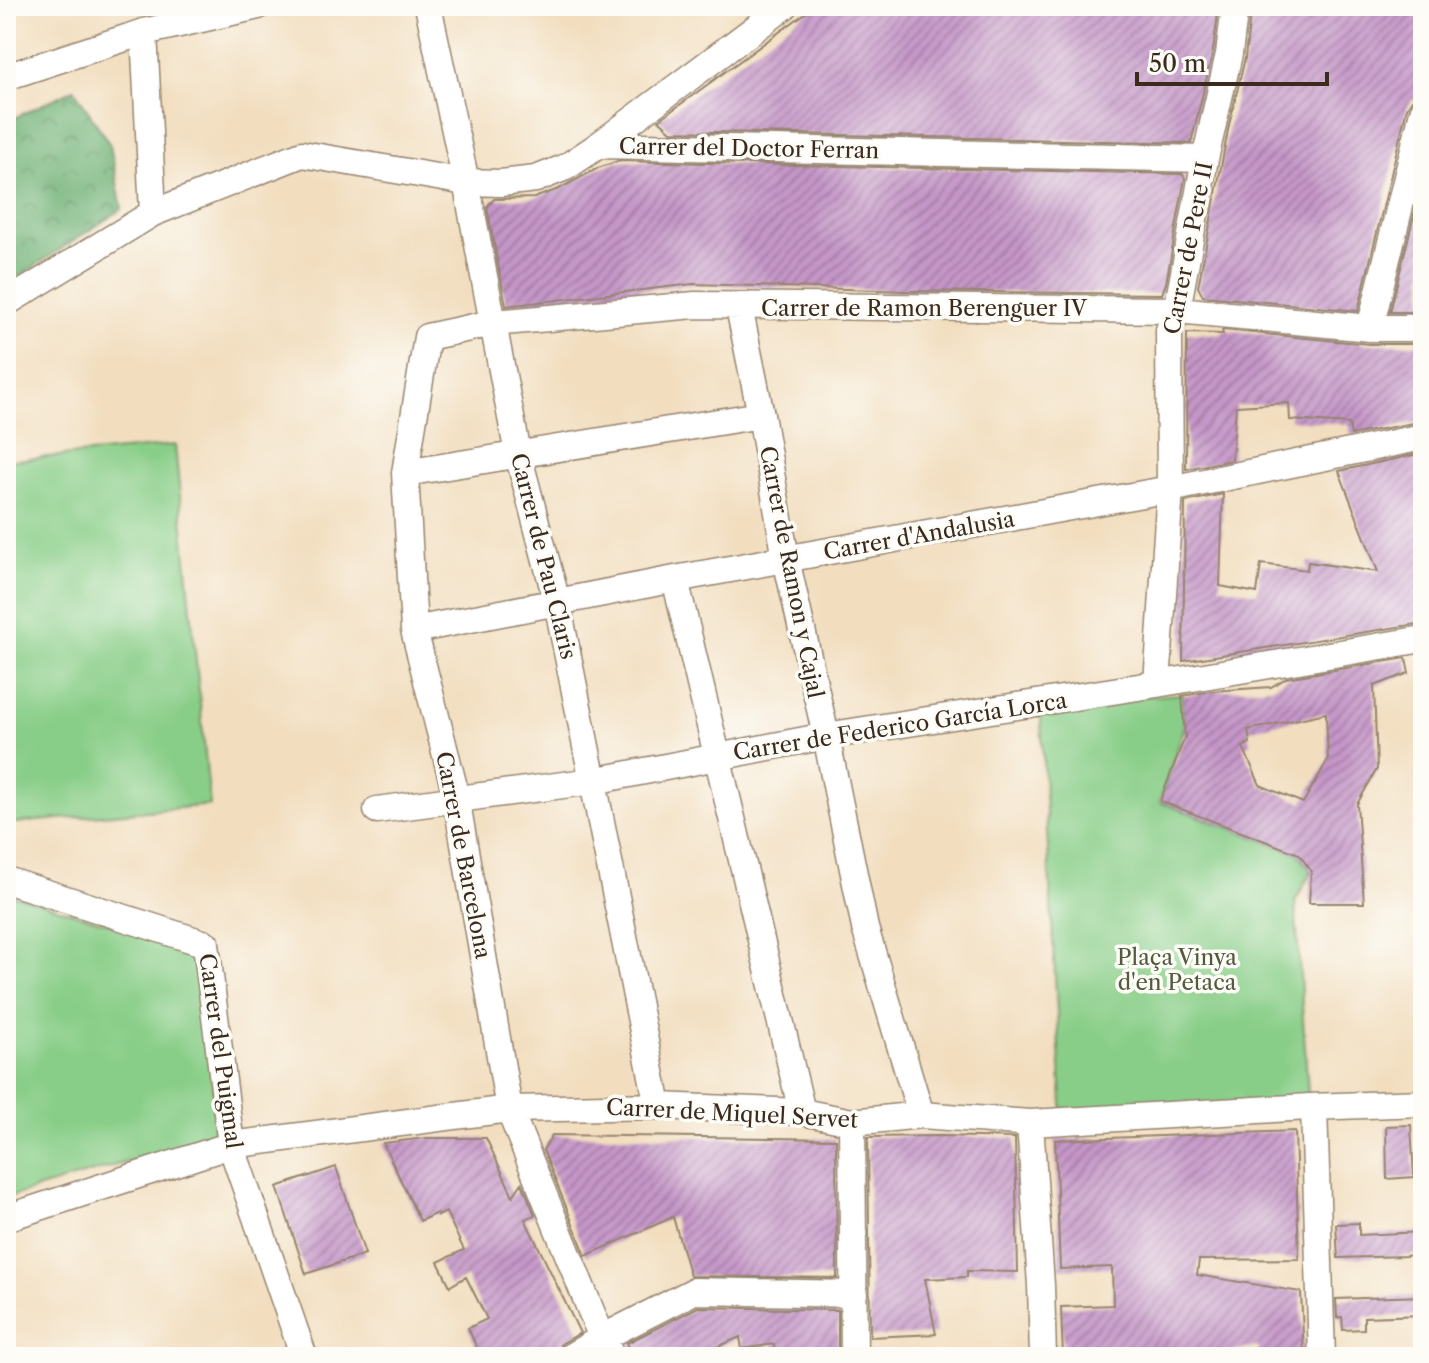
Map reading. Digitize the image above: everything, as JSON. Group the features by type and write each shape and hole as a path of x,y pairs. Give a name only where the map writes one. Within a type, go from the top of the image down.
{"street":[{"path":"6,77 144,32 258,6"},
{"name":"Carrer de Pau Claris","path":"428,6 466,182 518,454 557,602 658,1106"},
{"path":"599,145 785,6"},
{"name":"Carrer de Pere II","path":"1157,684 1170,489 1169,330 1177,310 1205,159 1229,54 1235,6"},
{"path":"144,32 153,213"},
{"path":"1370,328 1423,112"},
{"name":"Carrer del Doctor Ferran","path":"6,303 153,213 302,154 466,182 501,183 536,179 566,167 599,145 1205,159"},
{"name":"Carrer de Ramon Berenguer IV","path":"427,337 493,323 695,305 1177,310 1370,328 1423,328"},
{"name":"Carrer de Ramon y Cajal","path":"739,307 786,559 865,928 921,1115"},
{"name":"Carrer de Barcelona","path":"427,337 405,473 414,630 456,799 509,1109 607,1348"},
{"path":"405,473 761,415"},
{"name":"Carrer d'Andalusia","path":"414,630 1170,489 1423,437"},
{"path":"675,579 802,1112"},
{"name":"Carrer de Federico García Lorca","path":"377,810 593,781 826,736 1423,639"},
{"name":"Carrer del Puigmal","path":"6,880 206,944 231,1145 304,1357"},
{"name":"Carrer de Miquel Servet","path":"6,1218 231,1145 509,1109 658,1106 802,1112 852,1122 921,1115 1030,1123 1423,1103"},
{"path":"1314,1107 1322,1357"},
{"path":"852,1122 854,1357"},
{"path":"1030,1123 1043,1357"},
{"path":"570,1357 607,1348 694,1291 854,1294"}],"green space":[{"path":"74,89 110,145 122,209 6,285 6,122"},
{"path":"175,445 210,805 6,824 6,461"},
{"name":"Plaça Vinya d'en Petaca","path":"1182,694 1184,728 1160,802 1299,854 1311,871 1295,902 1309,1107 1063,1121 1040,703"},
{"path":"6,893 198,950 216,1121 211,1137 6,1198"}],"building":[{"path":"815,6 1219,6 1213,51 1191,143 671,131 659,120"},
{"path":"1251,6 1423,6 1423,96 1412,100 1407,108 1358,311 1203,296 1198,287 1245,58"},
{"path":"618,161 1182,174 1185,178 1162,294 907,291 693,284 506,306 487,207 494,199 534,198"},
{"path":"1423,179 1423,312 1390,312"},
{"path":"1222,330 1369,344 1423,344 1423,421 1351,435 1349,424 1290,420 1289,403 1236,406 1232,460 1186,469 1187,333 1223,334"},
{"path":"1423,453 1423,623 1183,661 1185,502 1223,494 1220,586 1257,593 1261,564 1307,570 1308,562 1378,572 1339,471"},
{"path":"1406,658 1409,673 1374,686 1377,769 1357,804 1364,903 1309,903 1311,871 1299,854 1160,801 1185,737 1182,696 1271,687 1286,678","holes":["1326,713 1328,760 1303,803 1260,785 1243,747 1250,743 1248,730"]},
{"path":"1411,1125 1414,1177 1387,1179 1386,1126"},
{"path":"1295,1131 1299,1259 1199,1260 1197,1275 1301,1292 1304,1357 1259,1357 1258,1347 1170,1357 1063,1357 1061,1307 1113,1305 1112,1267 1060,1269 1055,1140"},
{"path":"552,1135 836,1139 837,1278 690,1276 673,1217 586,1256 543,1150"},
{"path":"868,1137 1015,1138 1018,1272 967,1271 967,1277 925,1279 936,1334 870,1337"},
{"path":"426,1138 486,1138 513,1196 522,1183 535,1215 525,1219 580,1333 561,1344 555,1353 546,1357 481,1357 468,1328 487,1319 466,1277 450,1286 438,1262 464,1250 446,1212 420,1221 383,1143"},
{"path":"336,1167 365,1254 306,1274 277,1187"},
{"path":"1359,1223 1359,1235 1423,1232 1423,1253 1338,1258 1336,1224"},
{"path":"1423,1296 1423,1315 1364,1317 1364,1329 1343,1330 1342,1317 1337,1318 1336,1299"},
{"path":"698,1307 838,1310 838,1357 775,1357 774,1344 742,1349 740,1337 695,1357 634,1357 627,1343"}]}
